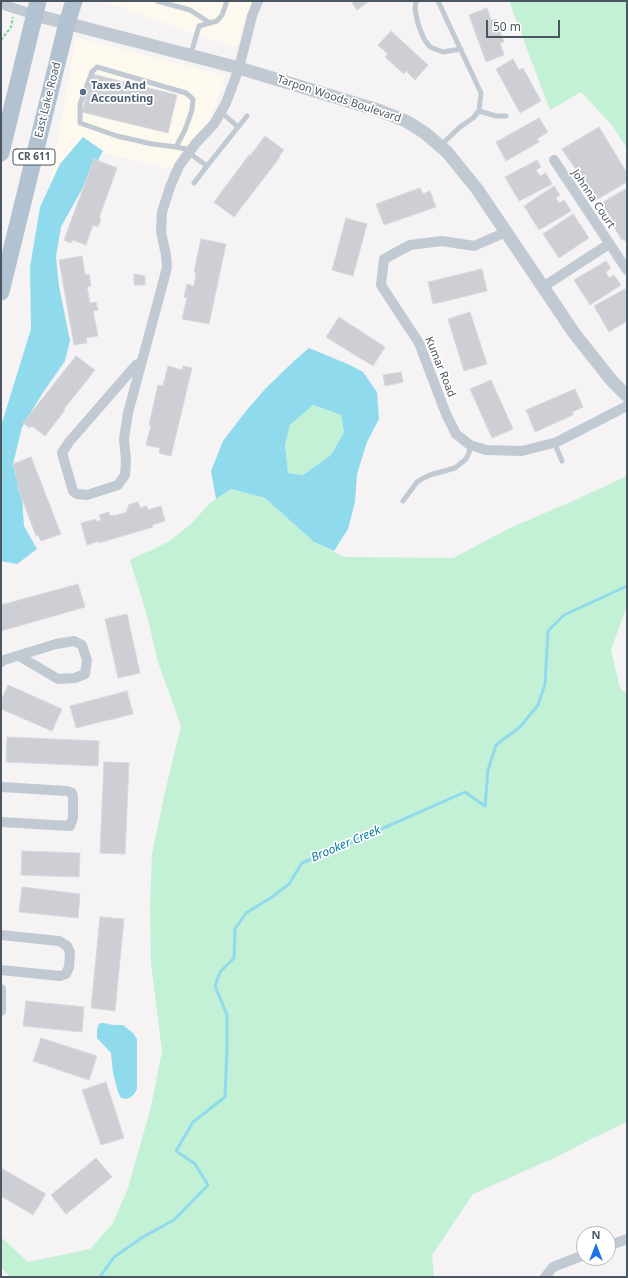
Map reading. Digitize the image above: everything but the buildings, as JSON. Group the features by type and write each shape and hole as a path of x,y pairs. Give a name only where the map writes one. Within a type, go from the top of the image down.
{"main road":[{"name":"East Lake Road","path":"1,292 67,23 74,1"},
{"name":"CR 611","path":"1,153 36,8"}],"street":[{"path":"142,362 136,366 69,442 62,453 72,491 77,494 87,495 118,486 125,475 126,461 124,439 128,413 142,362 167,267 161,232 162,212 179,166 196,143 214,124 226,103 239,68 252,16 258,1"},
{"path":"1,4 15,8 36,8"},
{"name":"Tarpon Woods Boulevard","path":"36,8 67,23 239,68 385,113 406,121 425,133 447,152 477,189 574,333 623,390"},
{"name":"Johnna Court","path":"554,160 627,270"},
{"name":"Kumar Road","path":"506,232 474,246 442,242 410,245 384,259 381,286 419,343 446,414 456,434 470,445 486,450 522,451 554,442 627,406"},
{"path":"543,287 609,244"},
{"path":"1,662 19,656 56,644 74,641 82,645 87,660 85,674 75,678 58,679 19,656"},
{"path":"1,787 67,791 72,793 73,798 73,818 70,826 1,822"},
{"path":"1,935 58,941 67,946 70,952 69,967 66,974 60,976 1,970"},
{"path":"1,989 1,1011"},
{"path":"616,1243 627,1239"},
{"path":"545,1277 553,1267 576,1258"}],"lane":[{"path":"157,1 190,10 210,23"},
{"path":"191,55 199,26 217,21 222,15 227,1"},
{"path":"416,1 415,9 418,24 424,39 430,47 443,52 461,49"},
{"path":"438,1 481,93 479,111 473,118 460,127 440,146"},
{"path":"176,147 185,130 192,110 193,99 186,93 97,67 92,72 80,104 80,123 117,136 190,151 207,166"},
{"path":"479,111 496,116 506,116"},
{"path":"221,112 238,126"},
{"path":"194,183 246,116"},
{"path":"554,442 562,460"},
{"path":"403,501 413,487 422,479 430,475 455,468 466,459 469,453 470,445"}],"path":[{"path":"1,40 12,27 15,8"}],"shaded area":[{"path":"102,1 252,1 236,48"},
{"path":"76,37 226,76 209,122 175,163 172,169 102,153 103,151 60,164 50,184"}],"green space":[{"path":"509,1 627,1 627,148 611,124 581,92 550,110"},
{"path":"312,405 341,415 344,432 331,455 303,475 288,473 285,445 290,425"},
{"path":"627,476 627,605 611,650 620,688 627,694 627,1122 554,1158 473,1194 432,1255 434,1277 10,1277 1,1267 1,1237 28,1262 90,1249 113,1223 128,1188 150,1111 162,1051 151,963 150,909 152,854 181,726 157,659 148,619 130,560 168,542 191,524 209,504 231,489 265,498 314,542 345,557 453,558 512,527"}],"water":[{"path":"83,137 103,151 61,227 56,257 59,286 70,341 65,361 42,394 22,427 13,464 21,482 24,526 37,549 17,564 1,561 1,426 31,329 30,267 40,207 60,164"},
{"path":"309,348 363,372 377,392 379,419 367,442 357,474 355,502 348,529 334,551 314,542 265,498 231,489 216,499 211,471 223,441 266,388","holes":["313,405 341,415 344,432 331,455 303,475 288,473 285,445 290,425"]},
{"path":"101,1023 123,1025 133,1033 137,1039 137,1089 131,1097 126,1099 121,1098 118,1092 113,1073 111,1053 97,1038 98,1025"}],"waterway":[{"name":"Brooker Creek","path":"100,1277 114,1257 143,1237 174,1220 208,1185 195,1164 176,1151 193,1122 225,1097 227,1015 215,986 220,972 234,958 235,929 246,913 272,897 289,884 302,863 465,792 485,806 488,770 496,745 520,727 538,705 545,684 548,631 564,615 627,586"}],"place":[{"name":"Taxes And Accounting","path":"83,92"}]}
